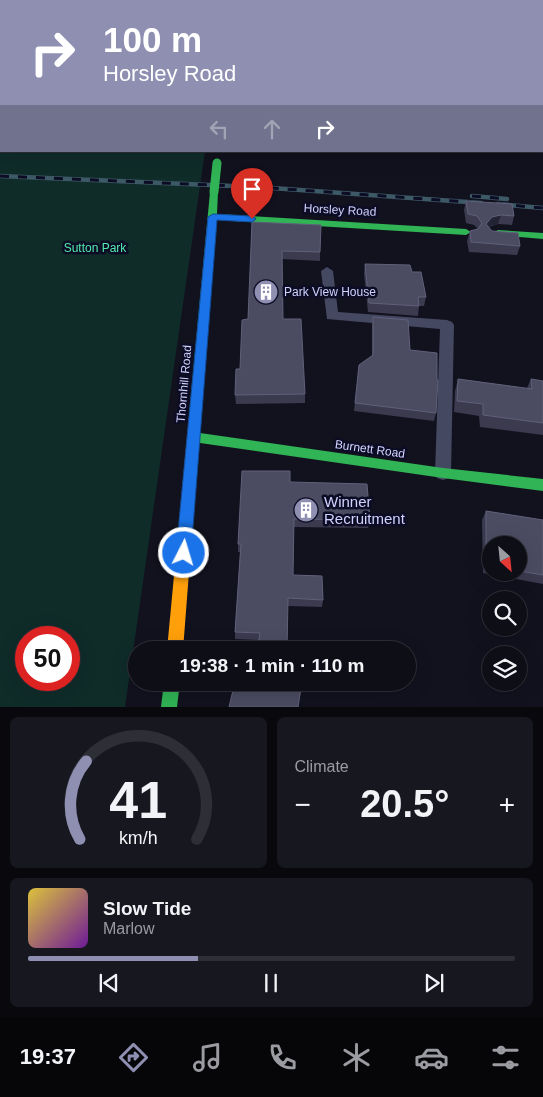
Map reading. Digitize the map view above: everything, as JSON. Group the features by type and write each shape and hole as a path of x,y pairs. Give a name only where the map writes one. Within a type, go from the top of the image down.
{"main road":[{"name":"Thornhill Road","path":"176,641 218,152"},
{"name":"Horsley Road","path":"213,217 466,232"},
{"path":"498,233 543,236"},
{"name":"Burnett Road","path":"194,437 442,473 543,485"},
{"path":"168,707 171,691"}],"lane":[{"path":"327,271 332,316 447,325 442,473"}],"green space":[{"name":"Sutton Park","path":"0,152 205,152 134,641 128,641 128,686 125,707 0,707"}],"building":[{"path":"466,201 512,204 514,216 501,215 492,217 486,224 492,231 518,233 520,246 471,242 470,231 478,229 482,223 477,216 468,214"},
{"path":"252,222 321,225 320,252 282,251 283,319 301,319 305,394 235,395 236,369 240,369 242,320 248,319"},
{"path":"365,264 410,265 412,272 421,272 426,297 418,297 419,306 369,303"},
{"path":"373,317 408,320 410,350 437,353 436,413 355,403 359,365 373,355"},
{"path":"458,379 532,389 531,379 543,381 543,423 483,415 483,404 457,401"},
{"path":"242,471 290,471 290,482 367,484 370,520 294,519 293,575 322,576 323,600 288,598 287,641 259,641 260,633 235,632 241,544 238,544"},
{"path":"486,511 543,520 543,575 528,572 528,536 486,536"},
{"path":"233,691 301,691 298,707 229,707"}],"railway":[{"path":"0,176 258,187 481,203"},
{"path":"472,196 507,199"},
{"path":"498,204 543,208"}],"traffic: fast":[{"path":"214,192 217,163"},
{"path":"195,416 214,192"},
{"path":"213,217 466,232"},
{"path":"498,233 543,236"},
{"path":"193,437 443,473 543,485"},
{"path":"169,707 171,691"}],"traffic: slow":[{"path":"176,641 195,416"}],"place":[{"name":"Park View House","path":"266,292"},
{"name":"Winner Recruitment","path":"306,510"}],"route":[{"path":"184,553 213,217 252,219"}]}
